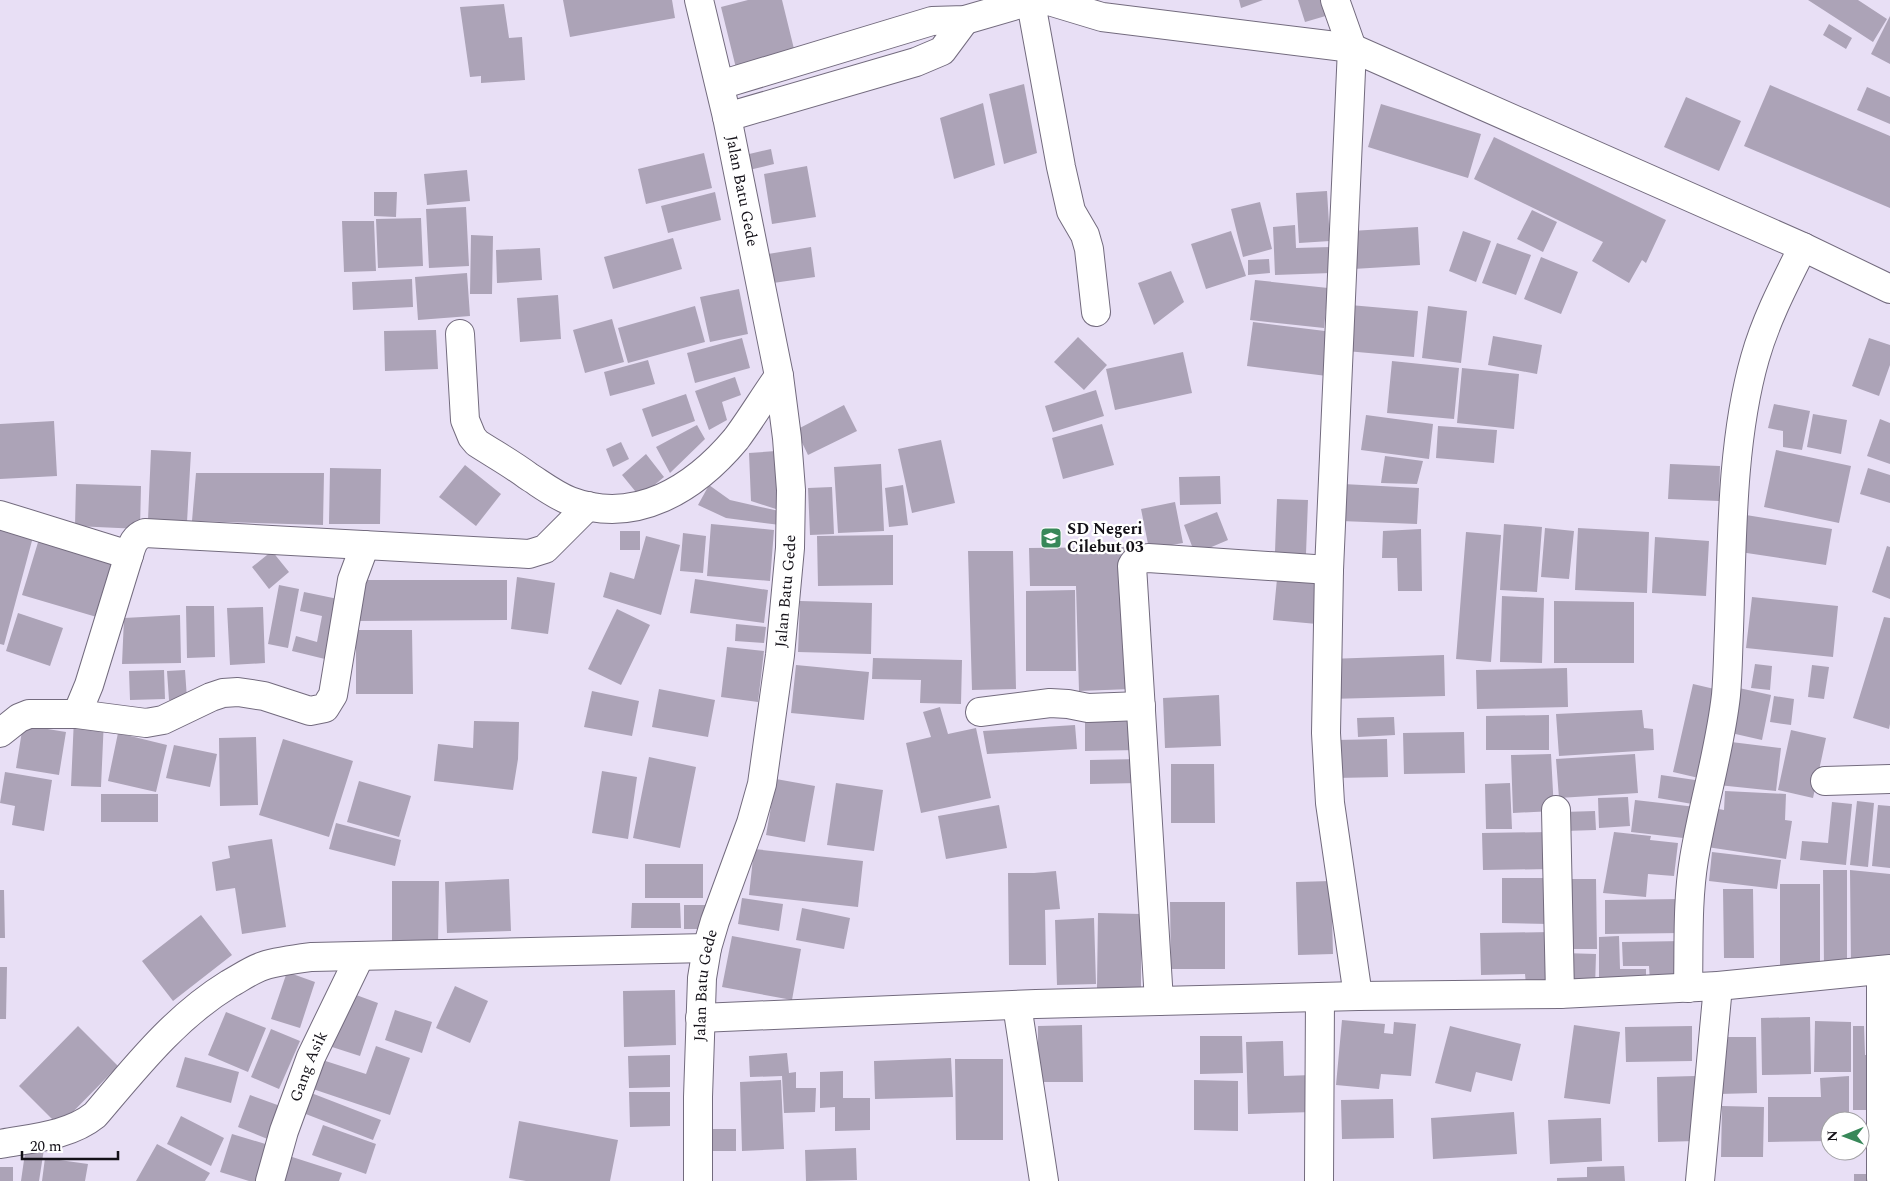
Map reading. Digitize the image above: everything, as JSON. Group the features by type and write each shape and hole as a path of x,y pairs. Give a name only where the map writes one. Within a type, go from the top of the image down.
{"street":[{"name":"Jalan Batu Gede","path":"698,1181 702,978 707,948 715,921 751,823 762,784 780,655 790,548 791,490 787,438 778,376 728,116 699,0"},
{"path":"1335,0 1352,48 1329,570 1326,734 1330,803 1358,996"},
{"path":"720,85 932,22 965,20 1020,4 1043,1 1102,17 1352,48 1803,247 1890,289"},
{"path":"1043,1 1061,167 1071,210 1085,235 1089,249 1096,312"},
{"path":"728,116 916,62 942,51 965,20"},
{"path":"1688,988 1690,896 1694,861 1726,694 1733,516 1742,424 1754,360 1764,328 1803,247"},
{"path":"460,334 465,420 477,443 549,491 570,501 588,506 618,509 646,505 670,495 693,481 736,438 778,376"},
{"path":"78,714 89,685 134,541 145,533 529,554 545,549 588,506"},
{"path":"0,515 129,555"},
{"path":"0,733 19,718 29,714 78,714 146,723 163,720 217,695 238,692 264,696 310,711 326,708 333,695 352,580 366,545"},
{"path":"1159,1001 1132,566 1138,560 1148,558 1329,570"},
{"path":"980,712 1050,703 1088,708 1141,706"},
{"path":"1825,781 1890,779"},
{"path":"1556,810 1560,994"},
{"path":"0,1144 58,1133 84,1124 95,1116 155,1044 180,1020 210,996 262,966 286,960 312,957 707,948"},
{"name":"Gang Asik","path":"270,1181 284,1131 311,1057 360,956"},
{"path":"700,1018 1159,1001 1358,996 1560,994 1718,986 1886,970 1881,1178"},
{"path":"1700,1181 1718,986"},
{"path":"1319,1181 1320,997"},
{"path":"1017,1005 1044,1181"}],"building":[{"path":"563,0 672,0 675,18 570,37"},
{"path":"748,0 782,0 795,53 736,68 721,7"},
{"path":"1239,0 1263,0 1241,8"},
{"path":"1298,0 1324,0 1329,15 1305,22"},
{"path":"1808,0 1858,0 1887,19 1873,42"},
{"path":"504,4 509,38 522,37 525,80 481,83 481,76 470,77 460,7"},
{"path":"1890,16 1890,64 1871,54"},
{"path":"1829,24 1852,38 1846,49 1823,35"},
{"path":"1024,84 1037,153 1004,164 989,94"},
{"path":"1770,85 1890,136 1890,208 1744,146"},
{"path":"1867,87 1890,97 1890,124 1857,110"},
{"path":"1686,97 1741,121 1719,171 1664,147"},
{"path":"983,103 995,165 954,179 940,118"},
{"path":"1381,104 1481,134 1468,178 1368,147"},
{"path":"1494,137 1666,220 1646,263 1642,260 1629,283 1592,261 1603,242 1474,179"},
{"path":"771,149 774,164 749,170 745,155"},
{"path":"704,153 712,188 646,204 638,169"},
{"path":"807,166 816,217 772,224 764,174"},
{"path":"467,170 470,201 427,205 424,174"},
{"path":"1327,191 1330,241 1299,243 1296,193"},
{"path":"374,192 397,192 396,217 374,216"},
{"path":"715,192 721,220 668,233 661,206"},
{"path":"1260,202 1272,249 1243,257 1231,209"},
{"path":"466,207 469,266 429,268 426,209"},
{"path":"1532,210 1557,222 1543,252 1517,239"},
{"path":"421,218 423,266 378,268 376,219"},
{"path":"342,221 374,221 376,271 344,272"},
{"path":"1295,225 1296,248 1331,247 1331,273 1275,275 1273,227"},
{"path":"1418,227 1420,265 1353,269 1351,231"},
{"path":"1231,231 1246,276 1206,289 1191,244"},
{"path":"1463,231 1491,241 1476,282 1449,271"},
{"path":"471,235 493,236 492,294 470,294"},
{"path":"673,238 682,269 613,289 604,257"},
{"path":"1497,243 1531,255 1516,295 1482,283"},
{"path":"811,247 815,277 773,283 768,254"},
{"path":"540,248 542,280 497,283 496,250"},
{"path":"1541,257 1578,272 1561,314 1524,299"},
{"path":"1269,259 1270,273 1248,275 1248,260"},
{"path":"1171,271 1184,302 1154,325 1138,283"},
{"path":"467,273 470,316 418,320 415,277"},
{"path":"412,279 413,307 353,310 352,282"},
{"path":"1255,280 1328,288 1324,328 1250,320"},
{"path":"739,289 748,334 710,342 700,297"},
{"path":"558,295 561,339 520,342 517,298"},
{"path":"1350,305 1418,311 1414,357 1346,351"},
{"path":"695,306 705,342 628,363 618,328"},
{"path":"1428,306 1467,311 1461,363 1422,358"},
{"path":"612,319 624,362 585,373 573,330"},
{"path":"1253,322 1333,332 1327,376 1247,366"},
{"path":"436,330 438,369 385,371 384,331"},
{"path":"1493,336 1542,345 1537,374 1488,365"},
{"path":"1078,337 1107,365 1084,390 1054,362"},
{"path":"742,338 750,368 695,383 687,353"},
{"path":"1869,338 1890,345 1890,365 1879,396 1852,386"},
{"path":"1183,352 1192,393 1115,410 1106,369"},
{"path":"648,360 655,384 610,396 604,372"},
{"path":"1392,361 1459,368 1454,419 1387,413"},
{"path":"1462,368 1519,374 1514,429 1457,423"},
{"path":"735,377 741,395 722,402 727,420 709,430 695,391"},
{"path":"1096,390 1104,416 1053,432 1045,406"},
{"path":"686,394 695,421 652,437 642,409"},
{"path":"1774,404 1810,411 1802,450 1783,447 1783,431 1768,428"},
{"path":"844,405 857,431 808,455 796,430"},
{"path":"1813,414 1847,420 1841,454 1807,447"},
{"path":"1366,415 1433,424 1429,459 1361,450"},
{"path":"1880,419 1890,423 1890,464 1867,456"},
{"path":"54,421 57,476 0,479 0,424"},
{"path":"1102,424 1114,465 1063,479 1052,438"},
{"path":"697,425 705,439 670,473 656,447"},
{"path":"1438,426 1497,430 1494,463 1436,458"},
{"path":"941,440 955,503 912,513 898,449"},
{"path":"621,442 629,459 613,467 606,449"},
{"path":"151,450 191,452 187,522 148,520"},
{"path":"1776,450 1851,466 1839,523 1764,507"},
{"path":"776,451 779,510 751,501 749,453"},
{"path":"646,454 664,477 640,497 622,475"},
{"path":"1385,456 1423,461 1417,484 1381,483"},
{"path":"881,464 884,531 838,533 834,467"},
{"path":"1670,464 1720,466 1719,501 1668,499"},
{"path":"465,465 501,494 476,526 439,497"},
{"path":"330,468 381,469 380,524 329,524"},
{"path":"1868,468 1890,475 1890,503 1860,494"},
{"path":"196,473 324,473 323,525 192,521"},
{"path":"1220,476 1221,504 1180,505 1179,477"},
{"path":"76,484 141,486 140,529 75,526"},
{"path":"1343,484 1419,488 1417,524 1341,521"},
{"path":"709,485 730,500 779,511 780,525 726,518 698,505"},
{"path":"903,485 908,525 889,527 885,488"},
{"path":"832,487 834,534 810,535 808,488"},
{"path":"1277,499 1308,500 1306,554 1275,552"},
{"path":"1175,502 1183,543 1149,549 1141,509"},
{"path":"1217,512 1228,540 1195,554 1184,525"},
{"path":"1746,515 1832,529 1826,565 1740,552"},
{"path":"711,524 774,530 770,581 707,576"},
{"path":"1504,524 1542,527 1537,592 1500,590"},
{"path":"0,527 33,537 4,645 0,644"},
{"path":"1545,528 1574,531 1569,579 1541,577"},
{"path":"1578,528 1649,532 1647,593 1575,590"},
{"path":"1421,529 1422,591 1398,591 1397,558 1382,558 1383,531"},
{"path":"620,531 640,531 640,550 620,550"},
{"path":"1466,532 1501,535 1491,662 1456,659"},
{"path":"683,533 706,536 703,573 680,571"},
{"path":"893,535 893,585 818,586 817,536"},
{"path":"646,536 680,545 661,615 603,597 610,572 634,579"},
{"path":"1655,537 1709,541 1706,596 1652,593"},
{"path":"39,539 117,563 100,618 22,595"},
{"path":"1887,546 1890,547 1890,599 1872,592"},
{"path":"1128,547 1131,689 1079,691 1076,586 1030,586 1029,548"},
{"path":"272,551 289,572 269,589 252,567"},
{"path":"968,551 1013,551 1016,689 972,690"},
{"path":"517,577 555,583 548,634 511,629"},
{"path":"695,579 768,590 764,623 690,613"},
{"path":"1277,579 1320,583 1317,624 1273,620"},
{"path":"356,580 507,580 507,620 356,621"},
{"path":"279,585 299,589 288,648 268,644"},
{"path":"1075,590 1076,671 1026,671 1026,591"},
{"path":"304,592 338,599 325,659 292,651 296,636 317,642 322,616 300,611"},
{"path":"1502,596 1544,598 1542,663 1500,662"},
{"path":"1752,597 1838,606 1833,657 1746,648"},
{"path":"800,601 872,603 871,654 798,652"},
{"path":"1554,601 1634,602 1634,663 1554,663"},
{"path":"186,606 214,606 215,657 187,658"},
{"path":"263,607 265,663 230,665 227,608"},
{"path":"617,609 650,625 621,685 588,669"},
{"path":"18,613 63,628 50,666 6,651"},
{"path":"180,615 181,663 122,664 124,618"},
{"path":"1884,617 1890,618 1889,729 1853,718"},
{"path":"736,624 766,627 764,643 735,641"},
{"path":"356,630 412,630 413,694 356,694"},
{"path":"727,647 764,651 758,702 721,697"},
{"path":"1444,655 1445,696 1329,699 1328,659"},
{"path":"873,658 962,660 961,704 920,703 921,680 872,679"},
{"path":"1755,664 1772,666 1770,690 1751,688"},
{"path":"796,665 869,672 864,720 791,713"},
{"path":"1812,665 1829,667 1824,699 1808,697"},
{"path":"1567,668 1568,707 1477,709 1476,670"},
{"path":"164,670 165,699 130,700 129,671"},
{"path":"185,670 187,699 169,700 167,671"},
{"path":"1693,684 1723,691 1703,779 1673,772"},
{"path":"1739,688 1771,695 1762,740 1731,733"},
{"path":"659,689 715,700 708,737 652,727"},
{"path":"592,691 639,701 632,736 584,727"},
{"path":"1219,695 1221,746 1165,748 1163,698"},
{"path":"1774,696 1794,699 1791,725 1770,722"},
{"path":"940,707 948,734 976,728 991,798 921,813 906,743 931,737 923,712"},
{"path":"1642,710 1644,728 1653,729 1654,750 1559,756 1556,714"},
{"path":"1549,715 1549,750 1486,750 1486,716"},
{"path":"1394,717 1395,735 1358,737 1357,718"},
{"path":"74,718 104,719 101,787 71,786"},
{"path":"474,721 519,722 518,759 513,790 434,781 438,744 473,748"},
{"path":"1138,721 1138,750 1085,751 1085,722"},
{"path":"23,725 66,732 59,775 16,768"},
{"path":"1075,725 1077,749 987,754 983,731"},
{"path":"1791,730 1826,738 1813,798 1778,790"},
{"path":"1464,732 1465,773 1404,774 1403,733"},
{"path":"118,733 167,745 156,792 108,781"},
{"path":"256,737 258,805 220,806 219,738"},
{"path":"283,739 353,761 329,837 259,815"},
{"path":"1387,739 1388,777 1335,778 1335,740"},
{"path":"1723,741 1781,748 1776,791 1718,785"},
{"path":"174,745 217,754 210,787 166,778"},
{"path":"1551,754 1554,811 1513,813 1511,755"},
{"path":"1635,754 1638,793 1559,798 1556,759"},
{"path":"649,757 696,767 680,848 633,838"},
{"path":"1139,759 1139,783 1090,784 1090,760"},
{"path":"1171,764 1214,764 1215,823 1171,823"},
{"path":"602,771 637,777 628,839 592,833"},
{"path":"5,772 52,780 44,831 12,825 15,806 0,803"},
{"path":"1661,775 1702,781 1698,805 1658,798"},
{"path":"776,779 815,786 805,842 766,835"},
{"path":"359,781 411,796 399,837 347,822"},
{"path":"836,783 883,790 874,851 827,845"},
{"path":"1510,783 1512,829 1486,829 1485,784"},
{"path":"1725,791 1786,794 1785,820 1792,821 1786,859 1707,847 1713,808 1724,810"},
{"path":"101,794 158,794 158,822 101,822"},
{"path":"1628,797 1630,826 1599,828 1598,798"},
{"path":"1635,800 1696,807 1692,839 1631,832"},
{"path":"1857,801 1874,803 1868,867 1850,865"},
{"path":"1832,802 1852,804 1846,865 1800,860 1802,841 1828,843"},
{"path":"999,805 1007,848 946,859 938,816"},
{"path":"1878,805 1890,806 1890,868 1872,866"},
{"path":"1595,811 1596,830 1564,831 1563,812"},
{"path":"336,823 401,840 395,866 329,849"},
{"path":"1550,832 1550,869 1483,870 1482,833"},
{"path":"1614,832 1651,836 1650,840 1678,843 1674,876 1648,874 1646,897 1603,893"},
{"path":"272,839 286,927 242,934 235,888 216,891 212,862 230,858 228,846"},
{"path":"754,849 863,861 858,907 749,895"},
{"path":"1712,852 1781,860 1777,889 1709,881"},
{"path":"645,864 703,864 703,898 645,898"},
{"path":"1823,870 1847,870 1847,968 1824,968"},
{"path":"1850,870 1890,874 1890,965 1851,966"},
{"path":"1056,871 1060,909 1045,910 1046,965 1009,965 1008,873"},
{"path":"1502,878 1549,878 1549,924 1502,923"},
{"path":"509,879 511,931 447,933 445,882"},
{"path":"1566,879 1596,879 1597,949 1566,949"},
{"path":"392,881 439,881 438,946 392,947"},
{"path":"1331,881 1333,954 1298,955 1296,882"},
{"path":"1780,884 1820,884 1820,975 1780,975"},
{"path":"1723,889 1753,889 1754,958 1724,958"},
{"path":"0,890 4,890 5,938 0,938"},
{"path":"742,898 783,904 779,931 738,924"},
{"path":"1681,899 1681,933 1605,934 1605,900"},
{"path":"1170,902 1225,902 1225,969 1171,969"},
{"path":"632,903 680,903 681,928 631,928"},
{"path":"684,905 707,905 707,929 684,929"},
{"path":"802,908 850,918 844,949 796,940"},
{"path":"1098,913 1141,914 1141,988 1097,988"},
{"path":"201,915 232,955 173,1001 142,961"},
{"path":"1094,918 1096,984 1057,985 1055,920"},
{"path":"1552,932 1555,984 1526,985 1525,974 1481,975 1480,933"},
{"path":"732,936 801,949 792,1000 722,987"},
{"path":"1619,936 1620,969 1646,969 1646,987 1599,988 1599,937"},
{"path":"1684,941 1685,981 1650,982 1649,966 1623,966 1622,942"},
{"path":"1563,953 1596,954 1595,988 1561,986"},
{"path":"0,967 7,967 6,1019 0,1019"},
{"path":"287,972 315,982 300,1028 271,1019"},
{"path":"455,986 488,1001 470,1043 436,1028"},
{"path":"675,990 676,1045 624,1047 623,991"},
{"path":"348,992 378,1003 360,1056 329,1046"},
{"path":"395,1010 432,1022 422,1053 385,1040"},
{"path":"226,1012 266,1028 248,1072 208,1055"},
{"path":"1810,1017 1811,1074 1762,1075 1761,1018"},
{"path":"1342,1020 1385,1024 1384,1033 1393,1034 1394,1022 1416,1024 1411,1076 1381,1074 1379,1089 1336,1085"},
{"path":"1815,1021 1851,1022 1851,1072 1814,1072"},
{"path":"1082,1025 1083,1082 1038,1082 1038,1026"},
{"path":"1574,1025 1620,1032 1610,1104 1564,1098"},
{"path":"78,1026 118,1066 59,1126 19,1086"},
{"path":"1450,1026 1521,1044 1512,1081 1476,1072 1471,1092 1435,1083"},
{"path":"1692,1026 1692,1061 1626,1062 1625,1027"},
{"path":"1853,1026 1864,1026 1865,1055 1875,1055 1876,1110 1853,1110"},
{"path":"271,1029 300,1041 279,1089 251,1077"},
{"path":"1200,1036 1242,1036 1243,1073 1200,1074"},
{"path":"1718,1037 1756,1037 1757,1093 1719,1094"},
{"path":"1283,1041 1284,1076 1312,1075 1313,1112 1248,1114 1246,1042"},
{"path":"376,1046 410,1058 390,1115 304,1086 313,1057 366,1074"},
{"path":"787,1053 789,1073 796,1072 796,1088 816,1088 815,1112 784,1113 782,1076 750,1077 749,1056"},
{"path":"670,1055 670,1087 629,1088 628,1056"},
{"path":"185,1057 239,1072 231,1103 176,1087"},
{"path":"951,1058 953,1097 875,1099 874,1061"},
{"path":"955,1059 1003,1059 1003,1140 956,1140"},
{"path":"843,1071 843,1098 870,1098 870,1130 835,1131 835,1107 820,1108 820,1072"},
{"path":"1695,1076 1696,1141 1658,1142 1657,1077"},
{"path":"1849,1076 1849,1111 1820,1111 1820,1141 1768,1142 1768,1097 1821,1097 1820,1078"},
{"path":"781,1080 784,1149 742,1151 740,1082"},
{"path":"1194,1080 1238,1081 1238,1131 1194,1130"},
{"path":"306,1091 381,1120 373,1140 298,1111"},
{"path":"629,1092 670,1092 670,1126 630,1127"},
{"path":"250,1095 283,1107 270,1140 238,1127"},
{"path":"1393,1099 1394,1138 1342,1139 1341,1100"},
{"path":"1722,1106 1764,1107 1763,1157 1721,1157"},
{"path":"1514,1112 1517,1154 1433,1159 1431,1118"},
{"path":"181,1116 224,1138 211,1166 167,1144"},
{"path":"1601,1118 1602,1161 1550,1164 1548,1120"},
{"path":"519,1121 618,1140 610,1181 526,1181 509,1178"},
{"path":"323,1125 376,1144 366,1174 312,1155"},
{"path":"705,1129 736,1129 736,1151 705,1151"},
{"path":"232,1134 272,1146 261,1181 249,1181 220,1172"},
{"path":"157,1144 210,1173 205,1181 136,1181"},
{"path":"26,1146 44,1149 39,1181 21,1181"},
{"path":"856,1148 857,1180 806,1181 805,1150"},
{"path":"286,1155 342,1173 339,1181 278,1181"},
{"path":"45,1158 88,1164 85,1181 42,1181"},
{"path":"1624,1166 1625,1181 1557,1181 1557,1178 1587,1177 1587,1167"},
{"path":"0,1167 13,1167 13,1181 0,1181"},
{"path":"1854,1174 1876,1174 1876,1181 1854,1181"}],"place":[{"name":"SD Negeri Cilebut 03","path":"1051,538"}]}
